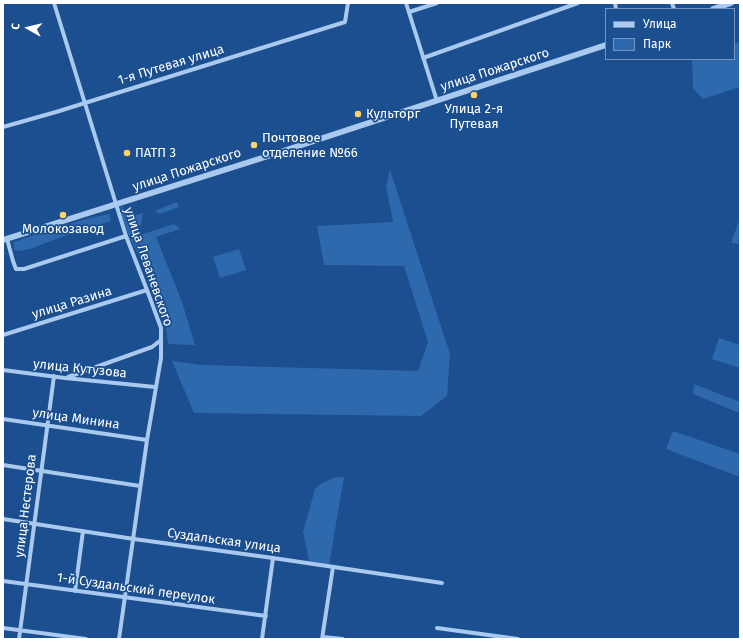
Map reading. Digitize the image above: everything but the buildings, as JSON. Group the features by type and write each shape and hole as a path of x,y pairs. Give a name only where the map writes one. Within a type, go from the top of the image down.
{"street":[{"name":"улица Леваневского","path":"54,3 126,236 161,328 160,358 140,486 120,639"},
{"name":"1-я Путевая улица","path":"3,127 56,112 345,22 348,3"},
{"path":"406,3 437,101"},
{"path":"409,12 437,3"},
{"path":"423,58 578,3"},
{"path":"716,8 731,3"},
{"name":"улица Пожарского","path":"5,239 182,184 605,45"},
{"path":"5,239 16,269 24,269 126,236"},
{"name":"улица Разина","path":"3,335 147,290"},
{"path":"66,378 152,347 161,340"},
{"name":"улица Кутузова","path":"3,370 156,387"},
{"name":"улица Нестерова","path":"19,639 33,524 54,376"},
{"name":"улица Минина","path":"3,419 147,440"},
{"path":"3,465 140,486"},
{"name":"Суздальская улица","path":"3,519 442,583"},
{"path":"75,591 83,531"},
{"path":"262,639 273,558"},
{"path":"333,566 323,638 343,639"},
{"name":"1-й Суздальский переулок","path":"3,582 266,616"},
{"path":"3,628 86,639"},
{"path":"437,628 518,639"}],"green space":[{"path":"740,42 740,87 703,99 693,88 692,61 735,60 735,44"},
{"path":"390,170 450,354 447,396 421,416 194,413 172,361 201,365 418,371 428,342 404,266 324,265 317,226 393,222 386,186"},
{"path":"177,202 179,207 160,214 154,211"},
{"path":"123,206 127,218 143,213 141,225 132,228 134,237 174,224 180,229 156,237 182,302 195,345 168,344 166,327 151,281 129,236 120,211 121,207"},
{"path":"109,214 111,221 30,249 18,251 14,250 14,242 49,230"},
{"path":"740,218 740,244 731,243"},
{"path":"239,249 246,270 220,278 213,257"},
{"path":"719,338 740,345 740,368 712,359"},
{"path":"694,384 740,402 740,413 693,394"},
{"path":"673,431 740,454 740,477 666,449"},
{"path":"344,477 329,565 309,561 303,532 315,489 322,483 333,478"}],"place":[{"name":"Улица 2-я Путевая","path":"474,95"},
{"name":"Культорг","path":"358,114"},
{"name":"Почтовое отделение №66","path":"254,145"},
{"name":"ПАТП 3","path":"127,153"},
{"name":"Молокозавод","path":"63,215"}]}
